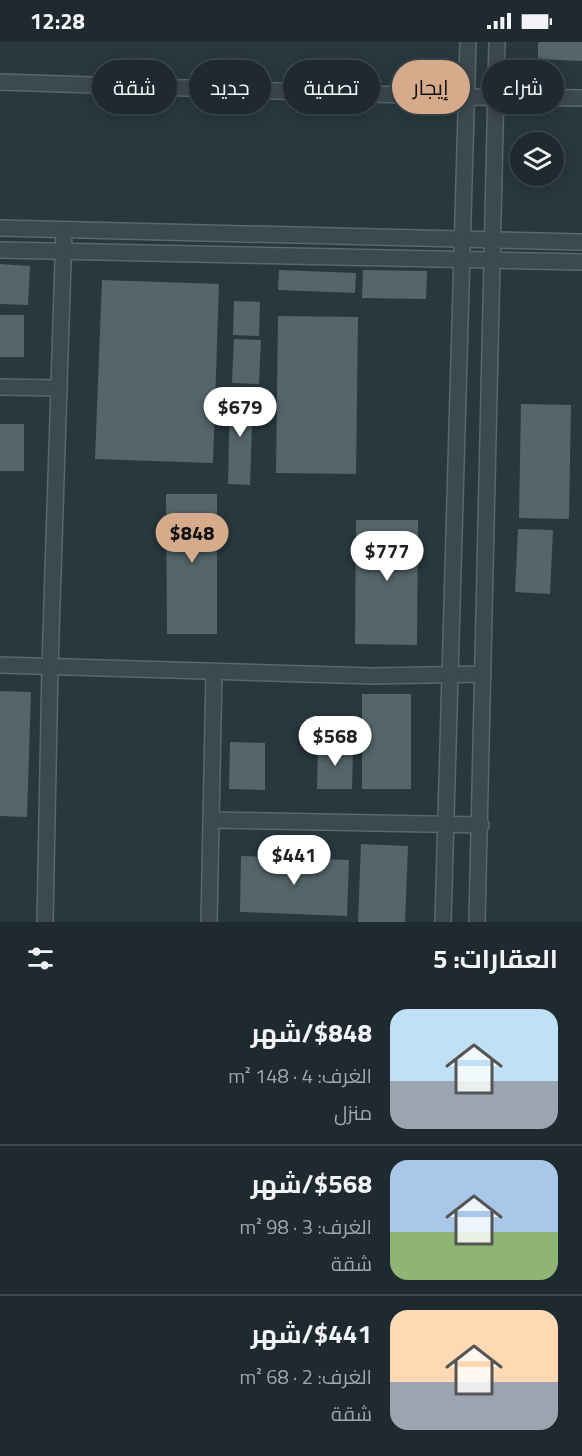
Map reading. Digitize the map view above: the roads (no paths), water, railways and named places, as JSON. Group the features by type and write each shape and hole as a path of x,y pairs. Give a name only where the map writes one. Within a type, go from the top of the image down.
{"street":[{"path":"467,60 468,42"},
{"path":"497,42 497,60"},
{"path":"0,82 392,95"},
{"path":"564,98 582,98"},
{"path":"443,922 466,114"},
{"path":"477,922 496,114"},
{"path":"0,228 582,242"},
{"path":"45,922 50,666 64,230"},
{"path":"0,250 582,262"},
{"path":"0,387 59,388"},
{"path":"0,665 373,676 483,674"},
{"path":"209,922 214,671"},
{"path":"211,820 481,825"}]}
